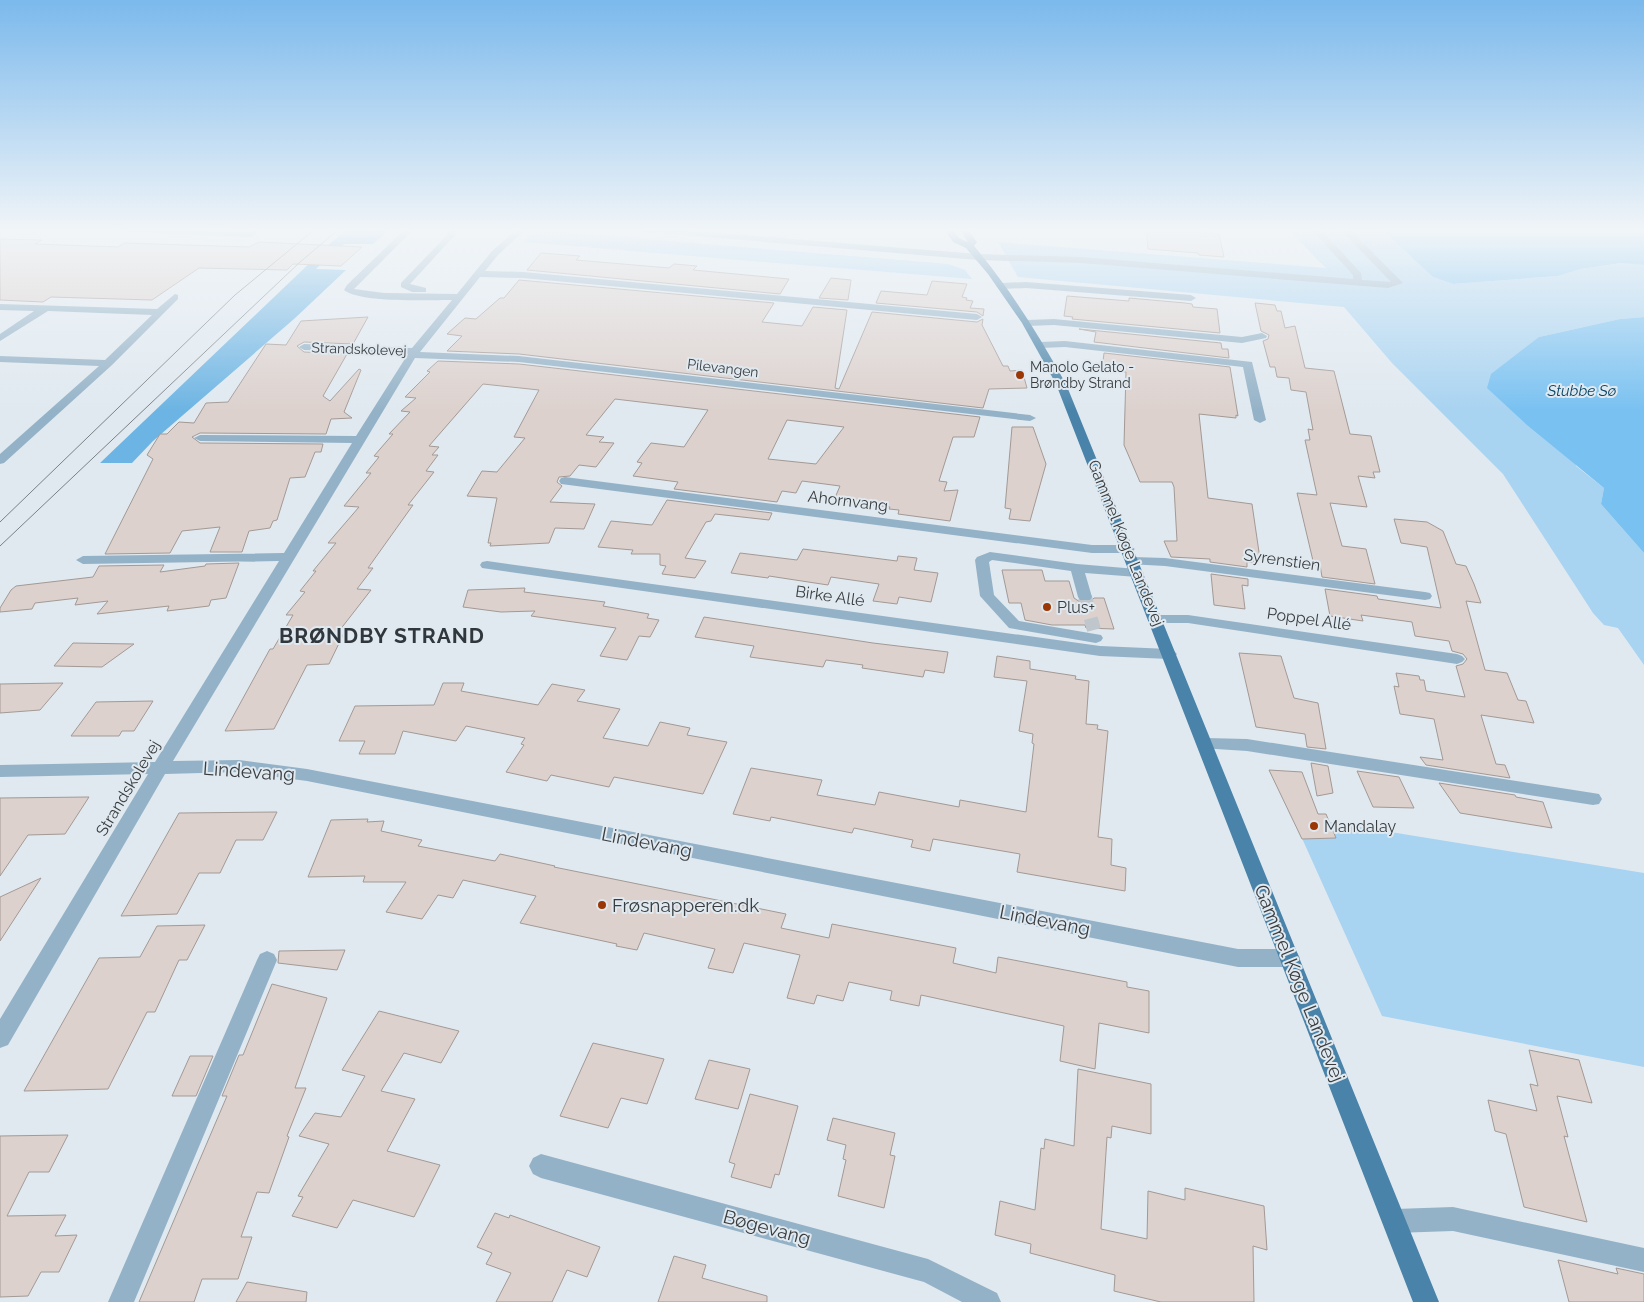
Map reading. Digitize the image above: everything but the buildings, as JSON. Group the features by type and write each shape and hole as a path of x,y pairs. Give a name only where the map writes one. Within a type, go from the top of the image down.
{"main road":[{"name":"Gammel Køge Landevej","path":"1004,290 1040,345 1061,384 1078,424 1426,1302"}],"street":[{"path":"349,290 352,292 385,295 460,294"},
{"path":"385,295 398,290"},
{"path":"417,290 460,294"},
{"name":"Strandskolevej","path":"0,1038 358,440 413,353 464,290"},
{"path":"681,290 977,317"},
{"path":"1086,290 1191,298"},
{"path":"0,460 108,363 175,297"},
{"path":"0,307 160,312"},
{"path":"0,338 44,309"},
{"path":"1026,323 1054,322 1242,340 1262,336"},
{"path":"1040,345 1065,344 1248,364 1260,420"},
{"name":"Strandskolevej","path":"304,347 413,353"},
{"name":"Pilevangen","path":"413,353 518,359 1030,418"},
{"path":"0,359 108,363"},
{"path":"200,438 358,440"},
{"name":"Ahornvang","path":"565,482 1092,549 1133,561"},
{"path":"1097,640 1014,625 988,596 982,560 990,556 1076,568 1133,561"},
{"path":"83,560 289,557"},
{"name":"Syrenstien","path":"1133,561 1165,562 1425,596"},
{"name":"Birke Allé","path":"487,566 1097,640 1169,654"},
{"path":"1076,568 1085,597"},
{"name":"Poppel Allé","path":"1156,620 1191,620 1456,658"},
{"path":"1206,744 1256,746 1593,799"},
{"name":"Lindevang","path":"0,771 239,766 307,775 1238,958 1290,958"},
{"path":"121,1302 267,960"},
{"name":"Bøgevang","path":"541,1166 928,1271 988,1302"},
{"path":"1395,1221 1453,1219 1644,1260"}],"shaded area":[{"path":"282,290 325,290 153,441 132,463 100,463"},
{"path":"1157,290 1644,290 1644,317 1620,319 1539,337 1576,466 1604,488 1601,504 1644,553 1644,665 1618,628 1604,625 1593,613 1503,474 1392,363 1344,307"},
{"path":"1292,816 1644,873 1644,1067 1382,1016"}],"water":[{"name":"Stubbe Sø","path":"1644,317 1644,553 1601,504 1604,488 1527,425 1487,388 1491,374 1539,337 1620,319"}],"tunnel":[{"path":"1085,597 1094,630"}],"tram line":[{"path":"0,522 241,290"},
{"path":"0,546 271,290"}],"place":[{"name":"Manolo Gelato - Brøndby Strand","path":"1020,375"},
{"name":"Plus+","path":"1047,607"},
{"name":"Mandalay","path":"1314,826"},
{"name":"Frøsnapperen.dk","path":"602,905"}],"district":[{"name":"BRØNDBY STRAND","path":"382,635"}]}
